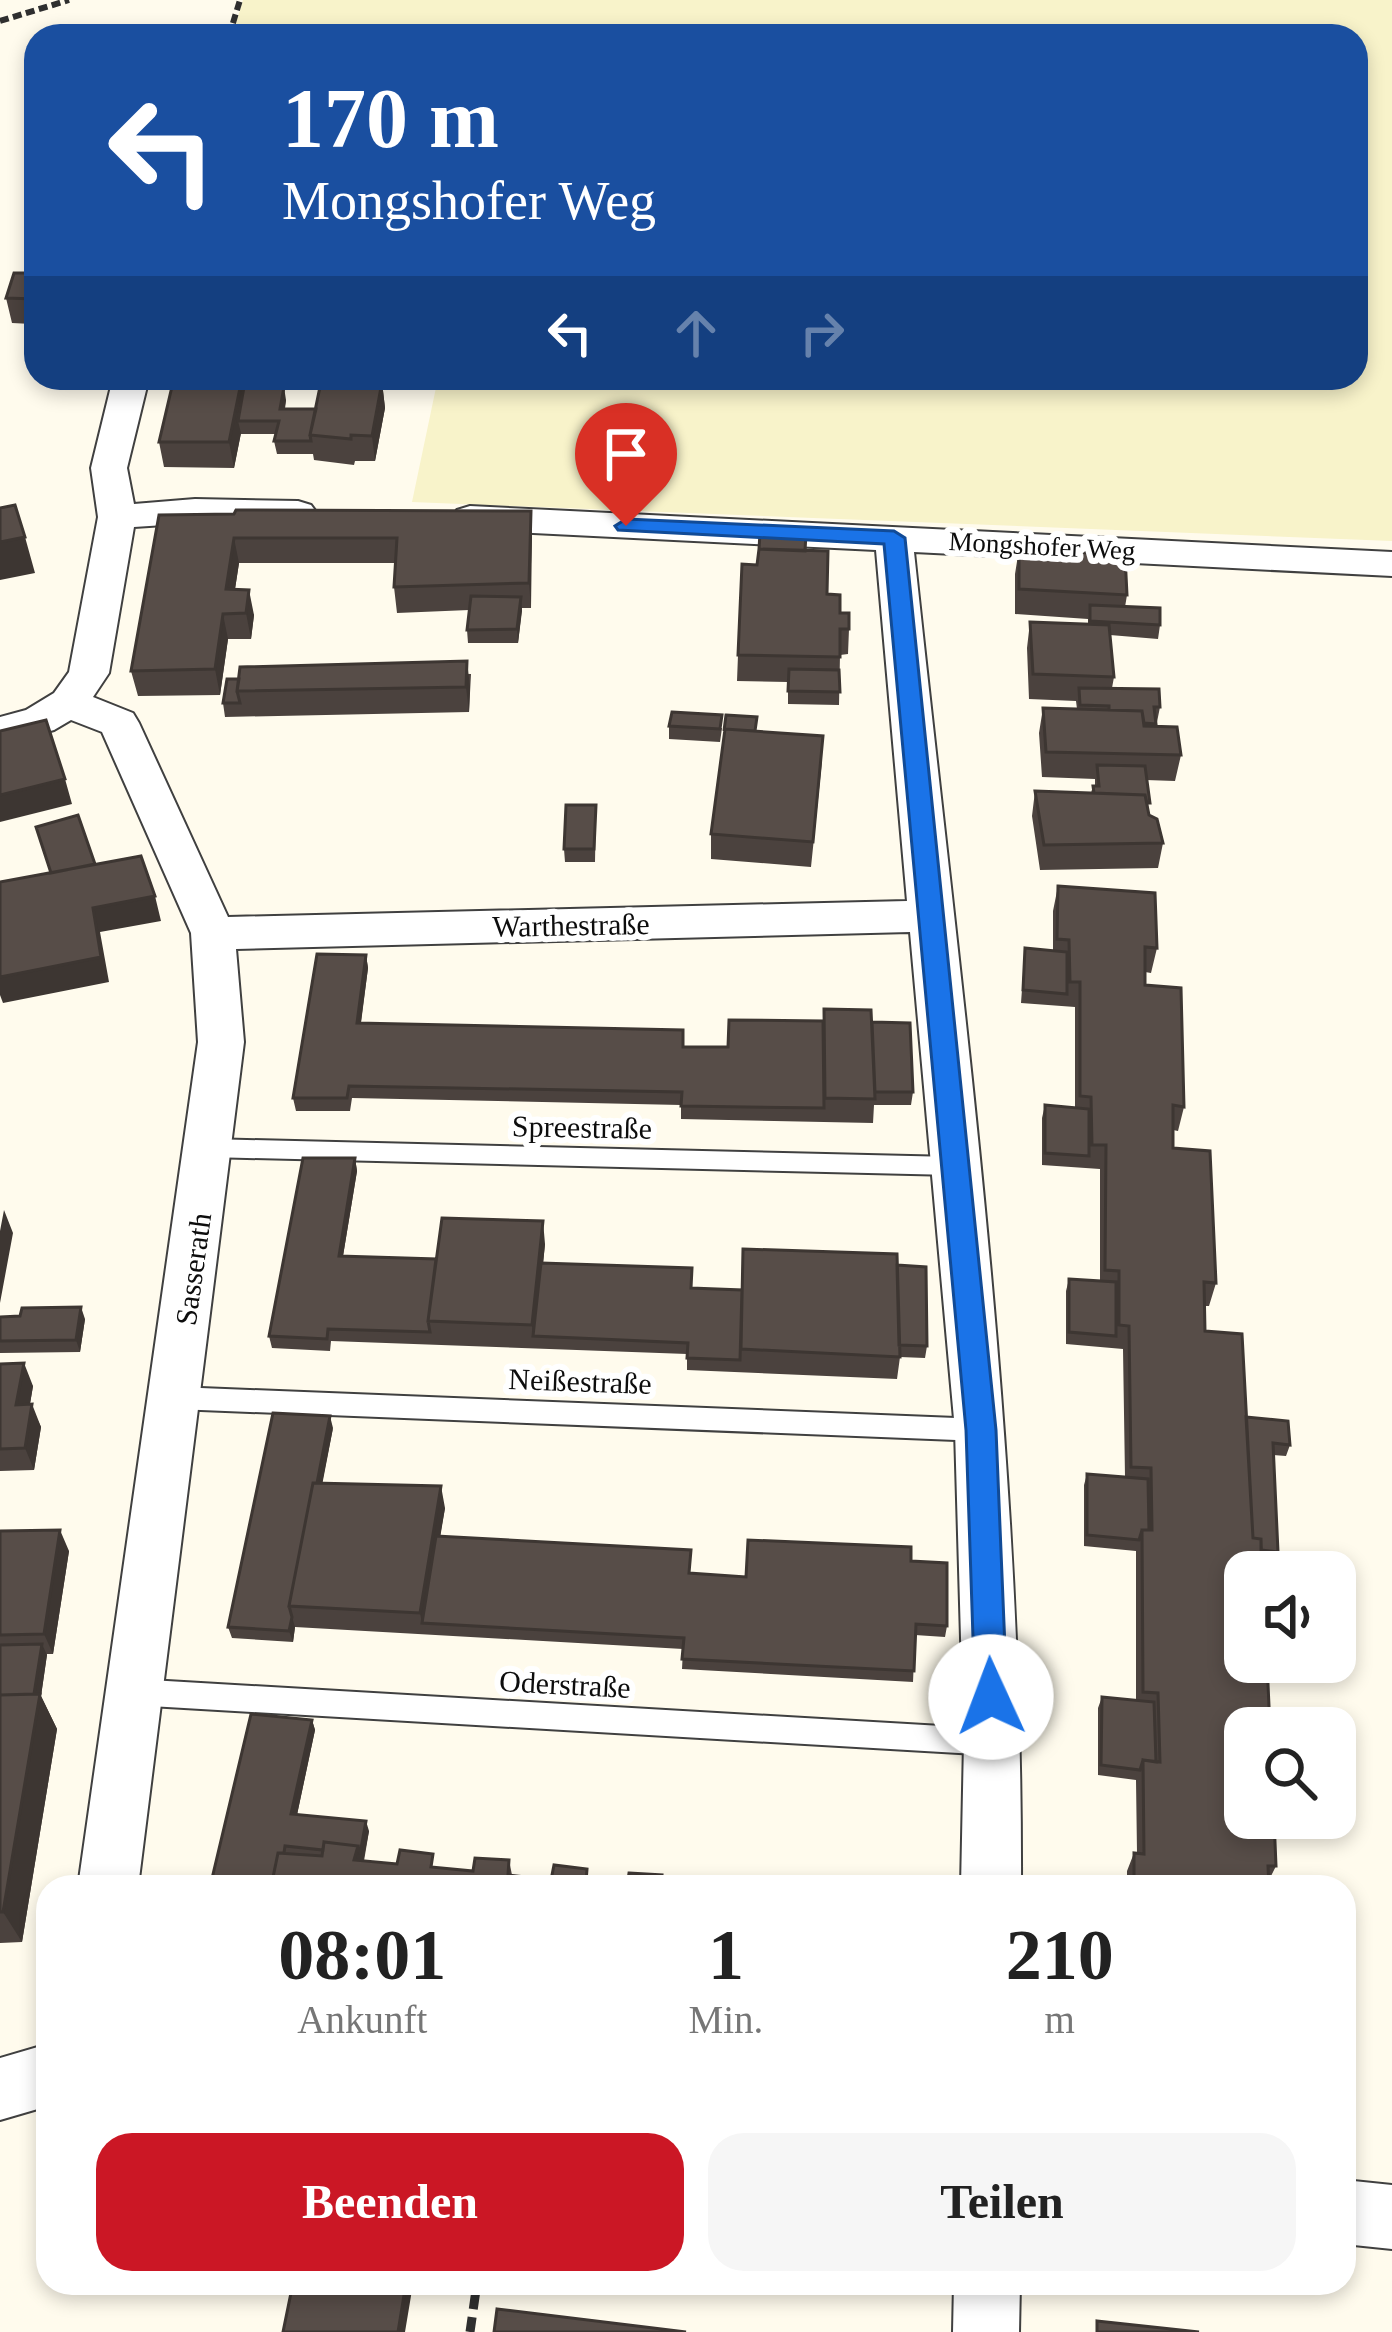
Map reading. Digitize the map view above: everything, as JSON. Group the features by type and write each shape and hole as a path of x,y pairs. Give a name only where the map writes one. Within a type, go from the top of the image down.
{"street":[{"path":"0,731 40,720 68,703 88,673 117,517 109,468 128,390"},
{"path":"117,517 195,511 333,514"},
{"name":"Mongshofer Weg","path":"425,516 1392,564"},
{"path":"894,538 981,1430 993,1742 992,1875"},
{"name":"Sasserath","path":"68,703 119,723 213,933 221,1042 110,1875"},
{"name":"Warthestraße","path":"213,933 929,916"},
{"path":"0,2089 36,2078"},
{"path":"1356,2213 1392,2217"},
{"path":"986,2332 987,2295"}],"lane":[{"name":"Spreestraße","path":"209,1148 953,1166"},
{"name":"Neißestraße","path":"176,1398 981,1430"},
{"name":"Oderstraße","path":"133,1692 993,1742"}],"path":[{"path":"0,21 69,0"},
{"path":"470,2332 475,2295"}],"shaded area":[{"path":"243,0 1392,0 1392,541 412,502 435,390 1368,390 1368,24 236,24"}],"building":[{"path":"14,273 24,273 24,299 6,298"},
{"path":"171,390 240,390 229,442 159,442"},
{"path":"243,390 283,390 280,409 316,409 311,441 274,441 279,421 238,421"},
{"path":"319,390 381,390 372,436 310,435"},
{"path":"15,505 25,537 0,542 0,508"},
{"path":"236,510 531,511 529,583 394,587 397,538 234,538 226,589 249,590 246,613 223,614 215,669 131,671 159,515 234,514"},
{"path":"760,533 806,534 805,551 759,549"},
{"path":"759,549 828,551 827,594 840,595 840,613 849,613 849,629 840,629 840,657 738,655 742,564 757,565"},
{"path":"1019,549 1125,555 1127,595 1019,589"},
{"path":"471,596 521,597 517,629 467,630"},
{"path":"1090,605 1160,608 1160,625 1090,621"},
{"path":"1030,622 1109,625 1114,677 1033,674"},
{"path":"467,661 466,687 237,691 240,667"},
{"path":"789,669 839,670 840,692 788,691"},
{"path":"227,679 239,679 240,703 223,703"},
{"path":"1079,688 1159,689 1156,724 1144,723 1142,711 1080,705"},
{"path":"1043,708 1142,711 1144,726 1177,727 1181,755 1046,752"},
{"path":"672,712 722,715 720,729 669,726"},
{"path":"726,715 757,717 755,731 724,731"},
{"path":"46,720 65,779 0,795 0,731"},
{"path":"725,729 823,736 813,842 711,834"},
{"path":"1097,765 1145,766 1150,803 1145,795 1094,793 1093,786 1099,786"},
{"path":"1035,791 1145,795 1163,843 1044,845"},
{"path":"566,805 596,805 594,849 564,849"},
{"path":"78,815 95,864 51,873 36,827"},
{"path":"141,856 155,896 93,908 101,957 0,977 0,882"},
{"path":"1058,886 1155,893 1157,948 1145,947 1145,985 1181,988 1184,1107 1173,1105 1173,1148 1210,1151 1216,1283 1204,1282 1205,1331 1242,1334 1253,1538 1261,1539 1261,1551 1224,1551 1224,1683 1268,1683 1269,1707 1224,1707 1224,1839 1275,1839 1276,1866 1268,1866 1268,1875 1134,1875 1134,1853 1144,1854 1143,1760 1160,1762 1158,1693 1143,1692 1142,1530 1152,1530 1151,1468 1131,1467 1129,1326 1119,1325 1119,1271 1105,1270 1106,1145 1092,1145 1091,1097 1080,1096 1080,982 1070,982 1069,940 1057,939"},
{"path":"1025,948 1067,952 1067,994 1023,990"},
{"path":"317,954 366,955 357,1023 683,1030 683,1047 728,1047 729,1020 823,1021 824,1108 681,1106 682,1092 349,1086 347,1098 293,1098"},
{"path":"824,1009 871,1010 875,1099 825,1098"},
{"path":"872,1022 910,1023 913,1092 875,1092"},
{"path":"1045,1105 1089,1109 1089,1156 1045,1153"},
{"path":"303,1158 355,1158 339,1256 436,1259 430,1332 328,1329 327,1339 269,1336"},
{"path":"442,1218 543,1221 532,1325 428,1321"},
{"path":"743,1249 897,1254 900,1357 741,1349"},
{"path":"541,1263 692,1268 691,1288 742,1290 740,1360 687,1358 688,1343 533,1336"},
{"path":"897,1265 926,1267 927,1346 899,1345"},
{"path":"1069,1279 1116,1282 1116,1336 1069,1332"},
{"path":"81,1307 76,1340 0,1341 0,1317 20,1316 22,1308"},
{"path":"24,1363 16,1405 32,1404 25,1448 0,1449 0,1364"},
{"path":"273,1413 330,1416 289,1606 292,1617 289,1631 228,1627"},
{"path":"1246,1417 1288,1421 1290,1445 1273,1443 1278,1551 1261,1550 1261,1539 1253,1538"},
{"path":"1087,1474 1148,1479 1149,1530 1142,1530 1139,1540 1087,1535"},
{"path":"313,1483 441,1486 420,1613 289,1606"},
{"path":"60,1530 44,1634 0,1635 0,1531"},
{"path":"436,1536 691,1550 689,1573 746,1577 748,1540 911,1547 911,1561 947,1563 947,1626 916,1624 914,1671 682,1659 684,1638 422,1623"},
{"path":"42,1644 34,1694 0,1695 0,1645"},
{"path":"40,1694 3,1912 0,1912 0,1695"},
{"path":"1102,1697 1154,1702 1156,1762 1143,1760 1140,1770 1101,1765"},
{"path":"251,1714 312,1720 291,1814 366,1821 360,1854 358,1846 324,1842 323,1850 285,1846 284,1853 278,1853 273,1875 213,1875"},
{"path":"324,1842 358,1846 354,1860 397,1864 400,1850 433,1854 431,1867 473,1871 475,1858 509,1860 508,1875 273,1875 278,1853 322,1856"},
{"path":"554,1865 587,1869 587,1875 552,1875"},
{"path":"291,2295 404,2295 398,2332 283,2332"},
{"path":"497,2309 686,2332 494,2332"},
{"path":"1097,2321 1199,2332 1097,2332"}],"route":[{"path":"626,526 894,538 981,1430 991,1697"}]}
